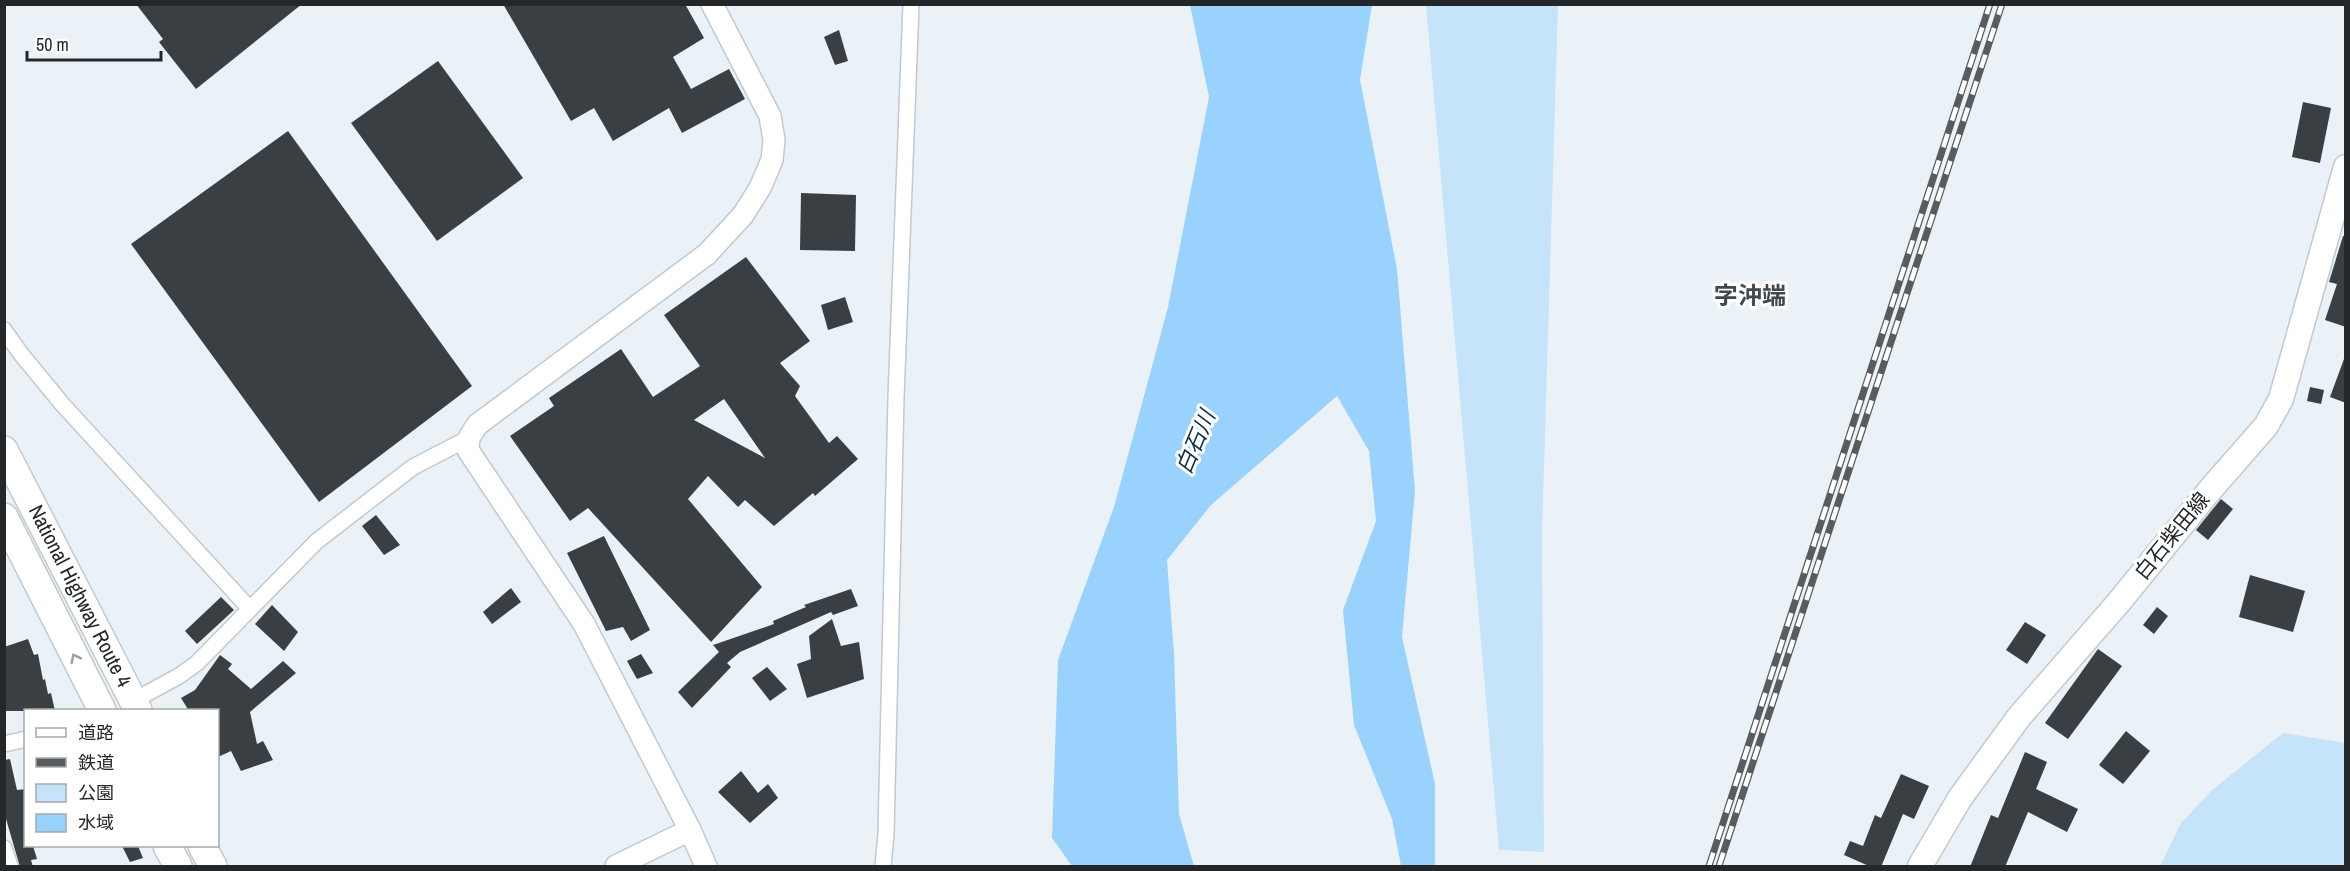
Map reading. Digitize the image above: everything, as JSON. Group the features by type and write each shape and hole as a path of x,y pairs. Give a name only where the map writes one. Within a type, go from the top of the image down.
{"highway":[{"name":"National Highway Route 4","path":"4,450 135,706"},
{"name":"National Highway Route 4","path":"4,517 101,709"},
{"path":"168,847 178,867"},
{"path":"203,847 213,867"}],"main road":[{"name":"白石柴田線","path":"1920,867 1960,798 2019,717 2119,602 2265,426 2281,399 2346,167"}],"street":[{"path":"706,867 690,830 584,624 468,450 469,438 477,425 706,254 743,215 760,188 772,160 774,140 770,116 712,4"},
{"path":"883,867 886,834 896,398 911,4"},
{"path":"4,330 63,405 250,609"},
{"path":"135,706 196,663 326,534 412,467 469,438"},
{"path":"4,744 24,739"},
{"path":"616,867 690,830"},
{"path":"4,848 10,867"}],"green space":[{"path":"1426,5 1558,5 1542,533 1544,852 1499,850"},
{"path":"2283,733 2345,743 2345,866 2160,866 2181,823 2211,791"}],"water":[{"name":"白石川","path":"1190,5 1372,5 1360,80 1397,269 1415,491 1402,637 1435,784 1435,866 1401,866 1392,819 1354,725 1343,610 1376,521 1369,451 1337,396 1211,505 1167,560 1174,654 1179,814 1194,866 1072,866 1052,838 1058,660 1114,507 1168,307 1209,97"}],"building":[{"path":"136,4 302,4 196,89 159,42 163,39"},
{"path":"503,4 685,4 704,38 673,57 691,89 729,69 745,99 682,133 669,108 613,141 594,108 571,121"},
{"path":"839,30 848,61 835,65 824,37"},
{"path":"438,61 523,178 437,241 351,123"},
{"path":"2303,102 2331,108 2320,163 2292,157"},
{"path":"288,131 472,386 319,502 131,244"},
{"path":"801,193 856,195 855,251 800,250"},
{"path":"2343,236 2346,236 2346,327 2325,320 2337,284 2329,282"},
{"path":"746,257 810,341 780,363 800,386 795,396 829,443 837,436 858,459 815,496 813,493 774,526 745,500 738,507 708,476 688,499 762,587 711,642 588,508 570,521 510,436 554,406 549,398 621,349 653,397 700,366 664,315","holes":["724,399 765,458 694,420"]},
{"path":"845,297 853,322 828,330 821,305"},
{"path":"2344,359 2346,360 2346,403 2330,397"},
{"path":"2310,387 2324,390 2321,404 2307,401"},
{"path":"2221,499 2233,509 2208,540 2196,530"},
{"path":"376,515 400,545 384,555 362,526"},
{"path":"604,536 650,630 631,641 623,627 606,631 567,553"},
{"path":"2250,575 2305,591 2293,632 2239,617"},
{"path":"511,588 521,602 492,624 483,612"},
{"path":"851,589 858,606 833,615 831,612 740,652 727,663 731,667 692,708 678,692 719,652 713,645 774,624 773,621 806,607 804,605"},
{"path":"221,597 234,610 197,644 185,631"},
{"path":"272,605 298,632 284,651 255,624"},
{"path":"2157,607 2168,616 2154,634 2143,625"},
{"path":"832,619 841,646 859,642 864,679 807,698 797,664 811,659 809,636"},
{"path":"2025,622 2046,635 2027,664 2006,650"},
{"path":"28,639 34,655 38,654 43,680 45,679 48,694 51,693 55,709 4,711 4,647"},
{"path":"2098,649 2122,666 2068,739 2045,723"},
{"path":"641,654 653,673 637,679 627,661"},
{"path":"220,655 232,664 228,669 251,689 283,661 296,673 250,712 257,744 263,741 273,760 241,771 231,751 219,757 219,709 188,709 181,698 195,690"},
{"path":"767,667 787,689 770,701 752,678"},
{"path":"2126,731 2150,751 2123,784 2099,765"},
{"path":"2025,752 2047,762 2036,789 2078,809 2067,832 2028,812 2005,867 1970,867 1991,815 1998,818"},
{"path":"10,759 17,790 24,789 24,847 33,847 37,859 31,860 33,867 20,867 4,812 4,760"},
{"path":"741,771 758,793 768,784 778,798 750,823 718,792"},
{"path":"1901,774 1929,786 1914,819 1903,814 1881,867 1871,867 1844,855 1850,841 1863,846 1875,815 1881,818"},
{"path":"122,847 138,847 143,858 130,862"}],"railway":[{"path":"1709,866 1990,4"},
{"path":"1719,866 2002,4"}],"district":[{"name":"字沖端","path":"1750,296"}]}
